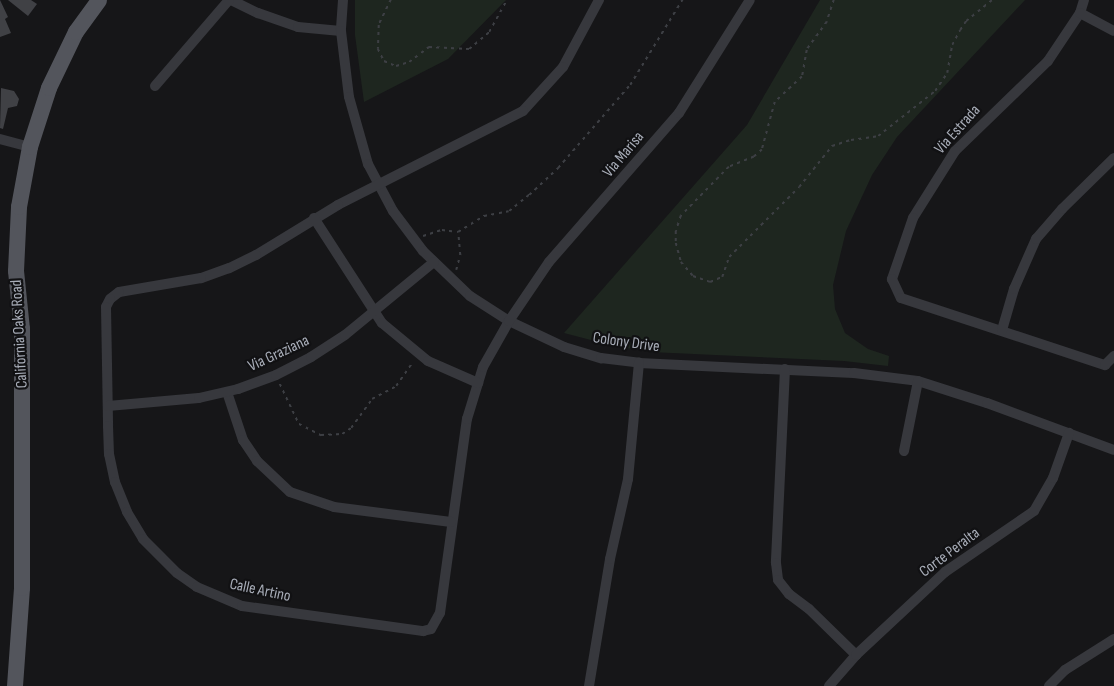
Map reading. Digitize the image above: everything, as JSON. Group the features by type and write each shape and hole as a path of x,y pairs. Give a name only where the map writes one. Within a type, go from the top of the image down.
{"main road":[{"name":"California Oaks Road","path":"15,686 22,588 23,402 17,238 19,207 30,147 62,59 76,32 99,0"}],"street":[{"path":"155,86 230,0 298,27 341,31"},
{"name":"Colony Drive","path":"343,0 341,31 354,123 368,164 393,211 415,241 470,296 509,321 564,347 601,358 639,363 884,375 918,381 1114,450"},
{"path":"478,383 446,370 417,354 397,338 374,312 314,218 523,111 563,67 599,0"},
{"name":"Via Marisa","path":"423,631 431,629 440,613 461,448 478,383 509,321 549,262 679,113 750,0"},
{"name":"Via Estrada","path":"1002,330 901,298 892,279 913,218 955,151 1048,61 1080,13 1084,0"},
{"path":"1080,13 1114,31"},
{"path":"0,139 30,147"},
{"path":"1114,158 1062,209 1036,239 1014,289 1002,330 1105,365 1114,356"},
{"name":"Calle Artino","path":"314,218 256,255 229,268 201,278 119,292 110,299 106,307 109,454 115,482 127,512 143,539 177,573 197,587 242,606 423,631"},
{"name":"Via Graziana","path":"108,406 188,400 227,392 276,375 311,357 374,312 434,262"},
{"path":"589,686 610,560 628,479 639,363"},
{"path":"785,369 776,563 778,580 789,594 809,609 856,655"},
{"path":"904,451 918,381"},
{"path":"227,392 243,440 257,461 290,492 334,507 451,522"},
{"name":"Corte Peralta","path":"829,686 856,655 945,572 1034,511 1053,478 1069,433"},
{"path":"1049,686 1065,670 1114,639"}],"path":[{"path":"391,0 379,25 378,49 384,61 396,66 409,62 429,47 469,49 489,32 507,0"},
{"path":"458,232 484,216 509,211 558,168 630,85 682,0"},
{"path":"834,0 827,22 807,50 802,77 775,102 762,150 754,157 729,167 681,216 675,237 677,250 681,262 693,276 710,282 719,279 729,257 799,187 832,146 878,136 935,91 947,73 952,45 960,30 966,21 992,0"},
{"path":"415,241 430,232 452,229 458,232"},
{"path":"452,279 460,255 458,232"},
{"path":"276,375 299,424 321,435 342,434 351,428 372,399 396,386 417,354"}],"shaded area":[{"path":"355,0 506,0 448,59 364,102 355,35"},
{"path":"820,0 1025,0 897,137 872,175 846,231 833,285 835,309 845,333 868,349 889,356 888,366 844,361 651,352 614,346 564,333 747,125"}],"building":[{"path":"0,0 8,17 5,19 11,33 0,37"},
{"path":"8,0 31,0 37,4 28,16"},
{"path":"1,88 14,91 19,99 17,106 8,108 3,129 0,128"}]}
